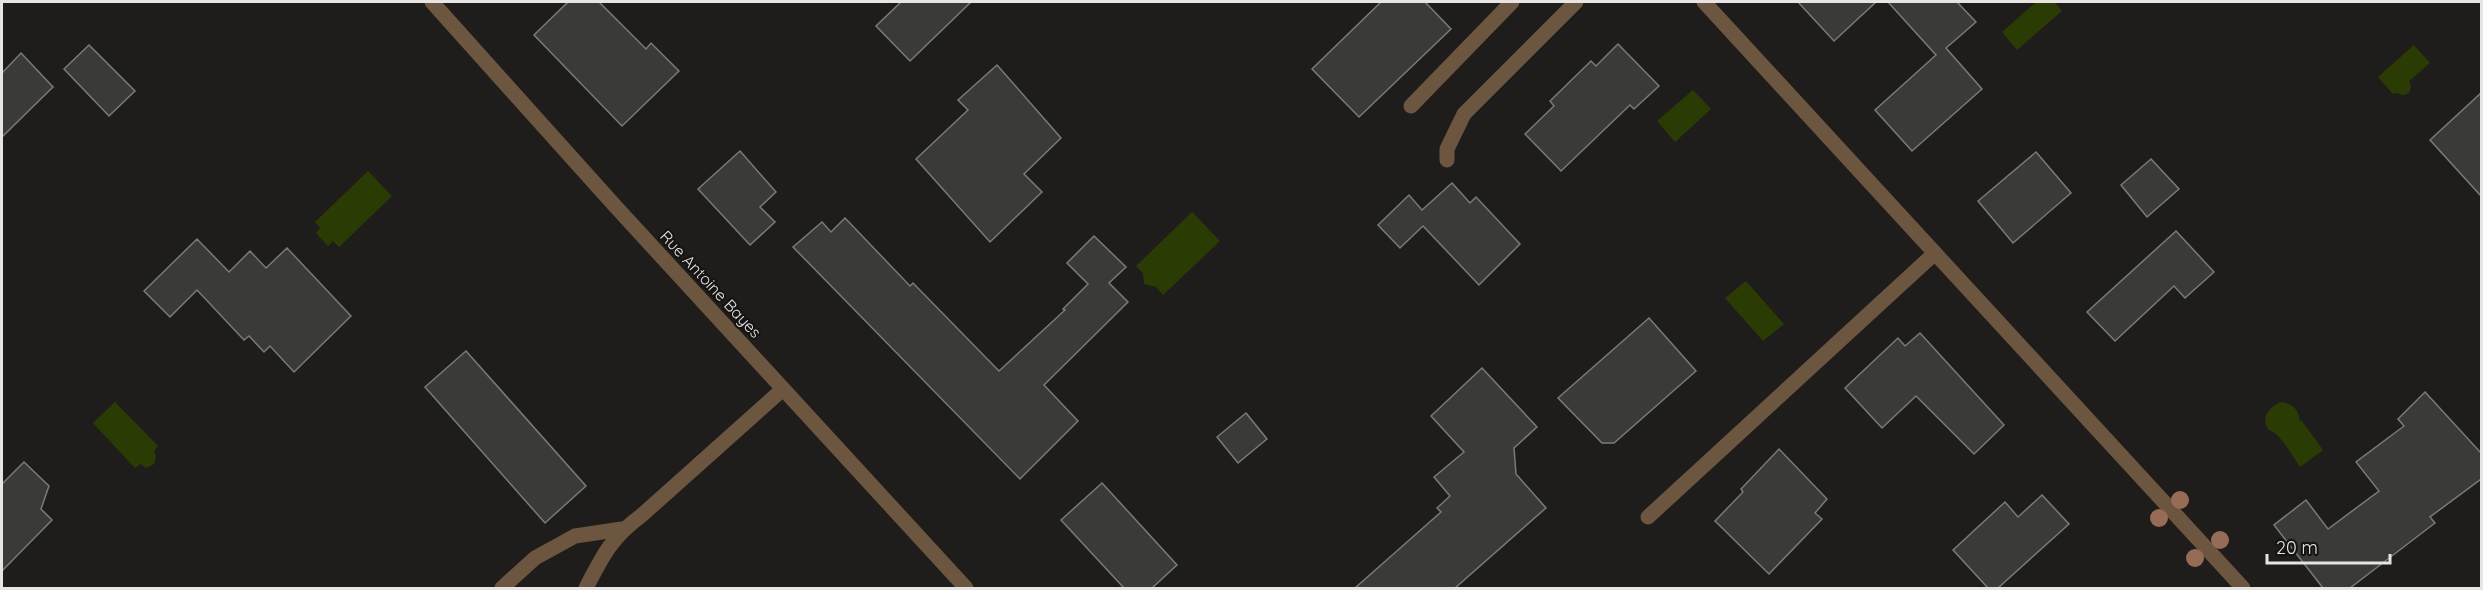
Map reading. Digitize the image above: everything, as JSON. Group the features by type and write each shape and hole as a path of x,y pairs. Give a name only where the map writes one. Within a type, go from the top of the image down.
{"street":[{"name":"Rue Antoine Bayes","path":"432,2 616,207 966,588"},
{"path":"1411,106 1512,2"},
{"path":"1447,160 1447,149 1464,114 1576,2"},
{"path":"1704,2 2243,588"},
{"path":"1648,518 1935,253"},
{"path":"586,588 604,552 622,530 642,515 783,389"},
{"path":"502,588 535,558 574,536 622,530"}],"shaded area":[{"path":"2036,2 2055,2 2062,11 2017,50 2002,32"},
{"path":"2414,45 2430,63 2409,81 2411,86 2409,93 2393,94 2378,77"},
{"path":"1693,90 1711,109 1675,142 1657,121"},
{"path":"368,171 392,196 339,247 333,241 328,246 316,233 320,228 315,222"},
{"path":"1192,212 1220,241 1163,295 1156,287 1144,284 1143,273 1136,266"},
{"path":"1746,281 1784,324 1763,341 1725,298"},
{"path":"115,402 158,446 154,451 156,456 154,464 146,468 141,464 135,468 93,423"},
{"path":"2282,402 2295,408 2300,421 2323,450 2300,467 2284,443 2268,429 2266,423 2265,418 2268,411"}],"building":[{"path":"568,2 599,2 646,49 651,43 679,71 622,126 534,35"},
{"path":"901,2 971,2 910,61 876,26"},
{"path":"1381,2 1425,2 1451,29 1359,117 1312,69"},
{"path":"1798,2 1876,2 1834,41"},
{"path":"1888,2 1957,2 1976,22 1946,48 1982,89 1912,151 1875,110 1936,55"},
{"path":"1618,44 1659,86 1634,109 1630,105 1561,171 1525,134 1554,106 1550,101 1591,61 1596,66"},
{"path":"89,45 135,91 109,116 64,69"},
{"path":"21,53 53,87 2,137 2,73"},
{"path":"997,65 1061,138 1024,174 1042,192 990,242 916,159 968,110 958,100"},
{"path":"2481,93 2481,196 2430,140"},
{"path":"740,151 776,192 760,207 775,222 750,245 698,189"},
{"path":"2036,152 2071,193 2013,243 1978,201"},
{"path":"2151,159 2179,189 2147,217 2121,185"},
{"path":"1452,183 1470,203 1476,197 1520,244 1479,285 1423,226 1400,248 1378,225 1409,195 1422,210"},
{"path":"845,218 910,286 913,283 999,371 1065,310 1063,309 1088,284 1067,263 1094,236 1126,267 1109,283 1128,302 1044,385 1078,421 1020,479 793,247 822,222 831,232"},
{"path":"2176,231 2214,272 2185,298 2174,286 2115,341 2087,312"},
{"path":"197,239 229,272 250,251 266,268 287,248 351,316 294,372 270,346 264,352 249,336 244,340 197,290 170,317 144,291"},
{"path":"1649,318 1696,371 1614,443 1602,443 1558,398"},
{"path":"1920,333 2004,425 1974,454 1916,396 1882,428 1845,388 1898,338 1905,346"},
{"path":"466,351 586,486 545,523 425,387"},
{"path":"1482,368 1537,427 1514,448 1516,474 1546,508 1455,588 1355,588 1441,512 1437,508 1450,496 1434,477 1464,452 1431,416"},
{"path":"2425,392 2481,453 2481,479 2430,517 2435,523 2350,588 2323,588 2274,525 2306,500 2328,529 2379,491 2356,462 2404,426 2398,419"},
{"path":"1246,413 1267,439 1238,463 1217,437"},
{"path":"1779,449 1827,499 1815,513 1822,519 1769,574 1715,521 1743,492 1741,489"},
{"path":"24,462 49,486 41,509 52,520 2,571 2,484"},
{"path":"1102,483 1177,565 1152,588 1124,588 1061,520"},
{"path":"2042,495 2069,524 1998,588 1988,588 1953,550 2005,502 2018,517"}]}
